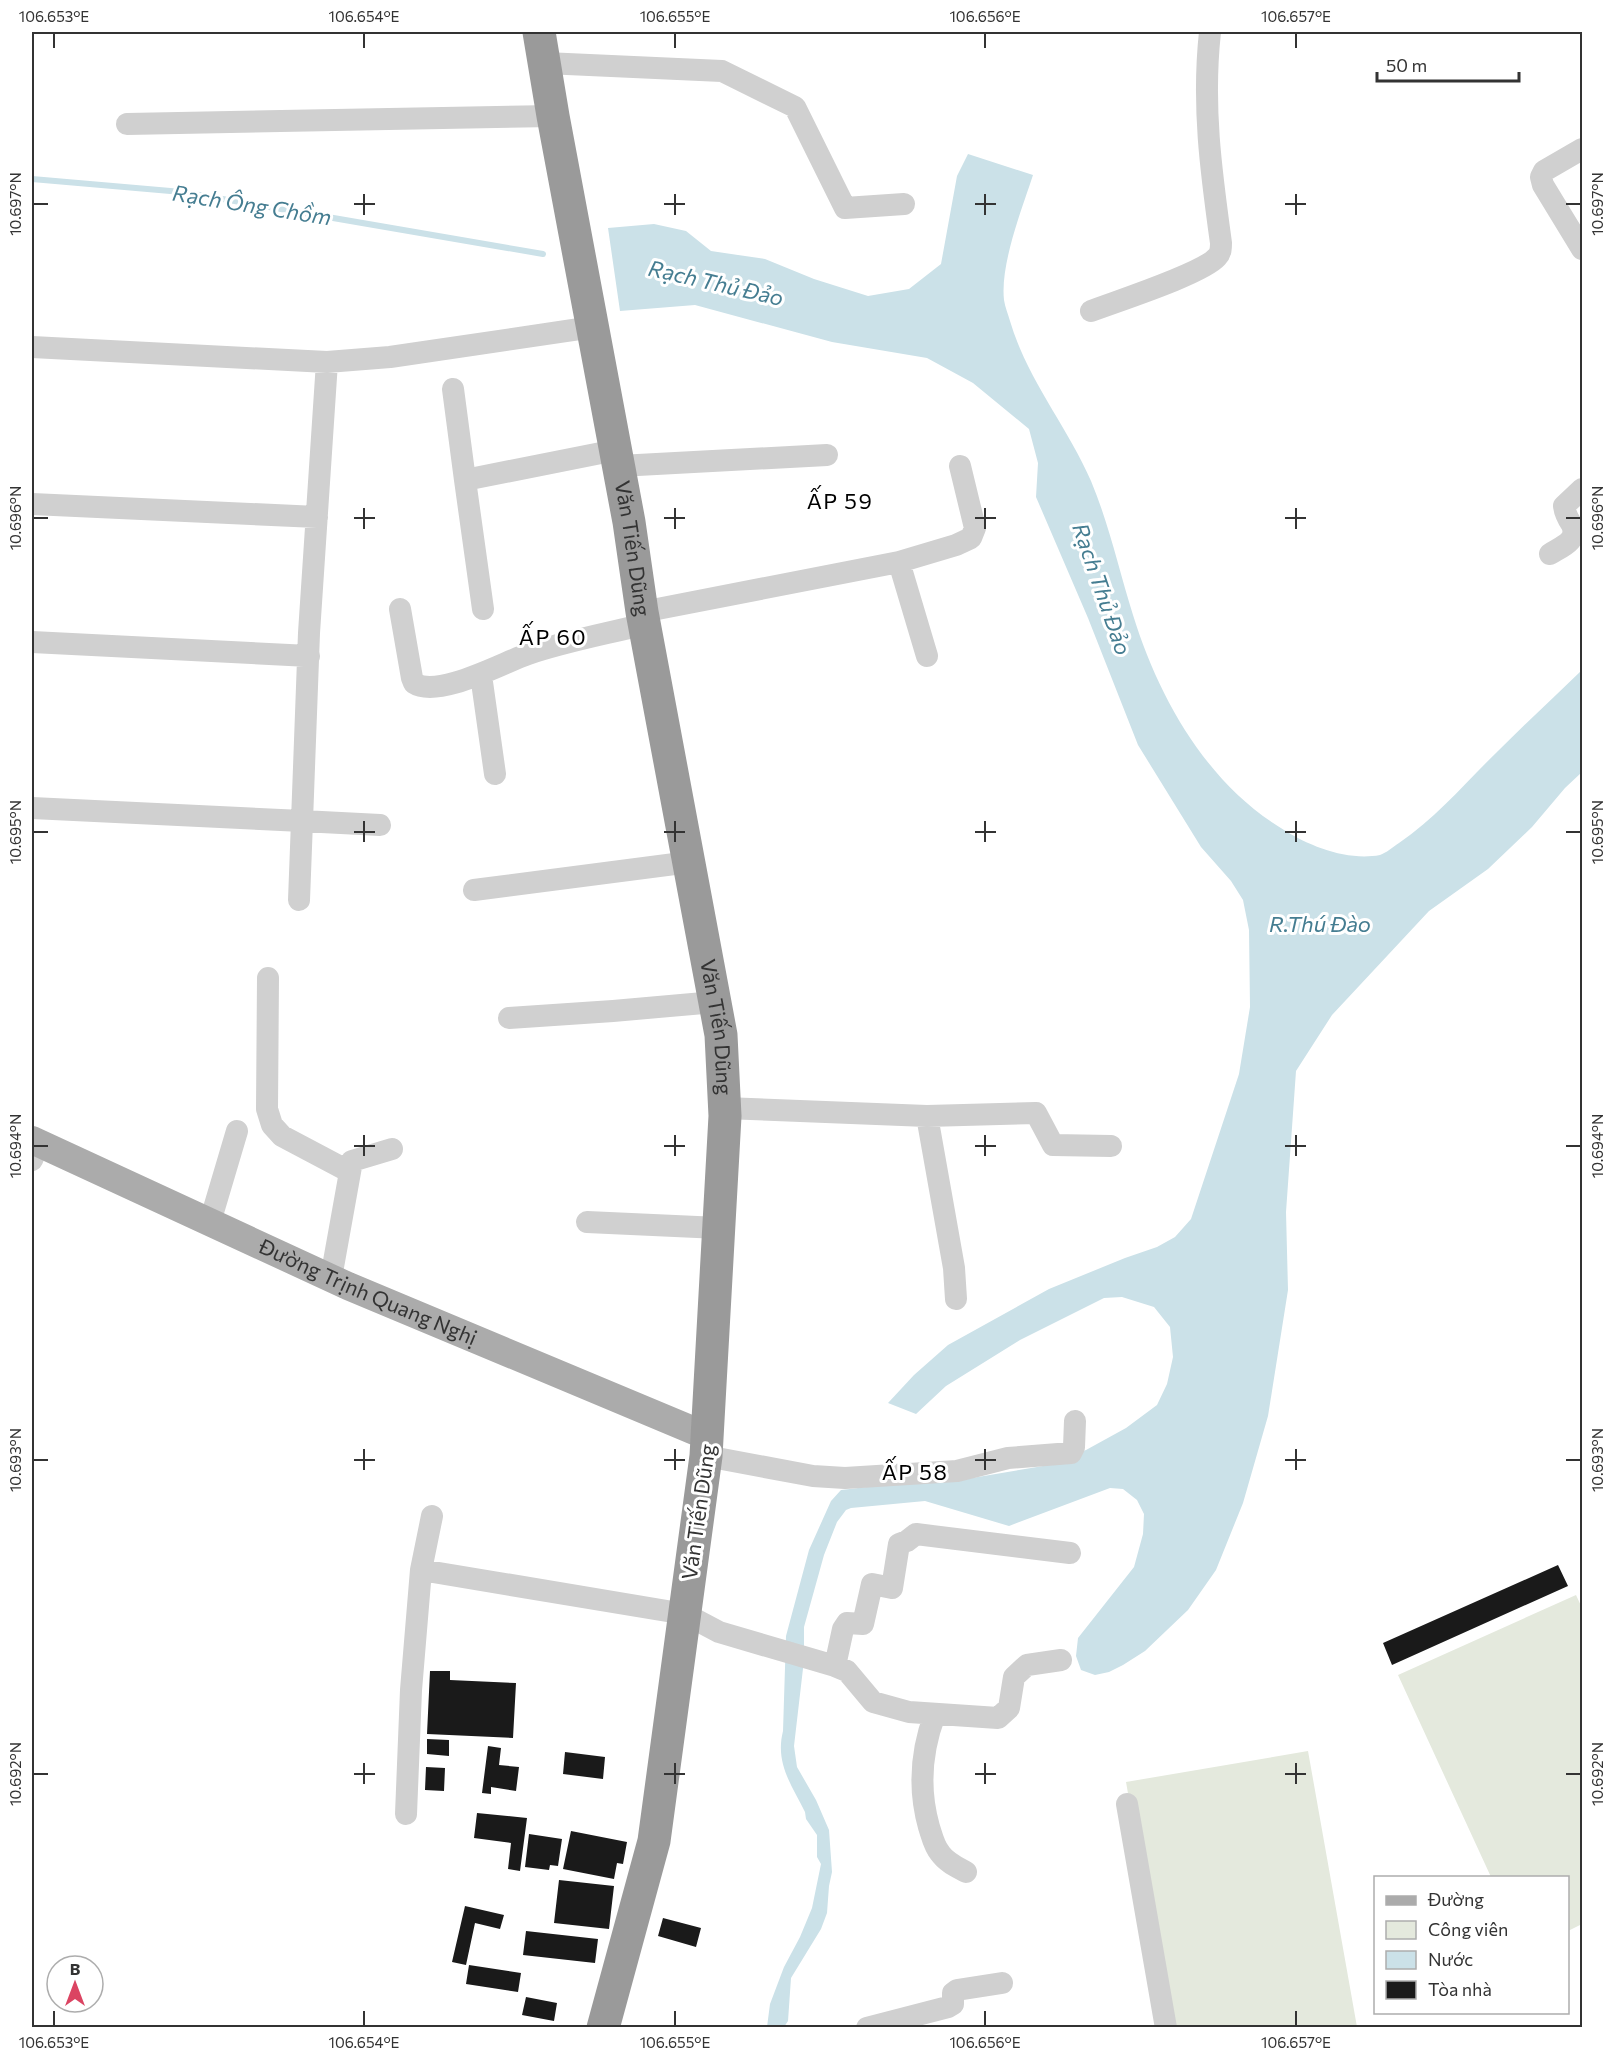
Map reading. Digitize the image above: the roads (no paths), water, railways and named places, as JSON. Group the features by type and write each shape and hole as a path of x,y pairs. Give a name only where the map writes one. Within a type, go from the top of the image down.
{"highway":[{"name":"Văn Tiến Dũng","path":"542,47 721,1035 724,1108 708,1447 654,1841 603,2028"}],"main road":[{"name":"Đường Trịnh Quang Nghị","path":"34,1148 210,1222 708,1447"}],"street":[{"path":"1091,311 1197,269 1217,257 1221,243 1207,139 1206,101 1210,32"},
{"path":"542,47 722,71 795,107 845,208 904,204"},
{"path":"127,124 553,116"},
{"path":"1582,149 1544,171 1541,177 1543,185 1582,249"},
{"path":"32,346 327,362 390,357 593,327"},
{"path":"299,900 309,656 327,362"},
{"path":"453,389 483,609"},
{"path":"465,480 617,458 827,455"},
{"path":"400,609 414,683 427,687 462,681 527,654 644,618 899,562 956,545 971,537 975,528 960,466"},
{"path":"1550,554 1571,540 1574,534 1564,506 1582,489"},
{"path":"32,504 317,517"},
{"path":"899,562 927,656"},
{"path":"32,642 309,656"},
{"path":"481,675 495,774"},
{"path":"32,808 380,825"},
{"path":"474,890 690,862"},
{"path":"268,978 267,1110 272,1125 282,1136 350,1172"},
{"path":"509,1017 715,1002"},
{"path":"724,1108 927,1116 1036,1113 1053,1145 1111,1146"},
{"path":"927,1116 954,1268 956,1299"},
{"path":"210,1222 237,1131"},
{"path":"331,1278 352,1161 392,1149"},
{"path":"587,1222 719,1228"},
{"path":"708,1447 813,1476 845,1478 957,1470 1008,1458 1071,1453 1074,1447 1075,1421"},
{"path":"406,1814 411,1690 421,1570 432,1516"},
{"path":"836,1666 843,1629 847,1623 863,1624 872,1584 892,1588 899,1544 908,1541 916,1534 1070,1553"},
{"path":"421,1570 685,1614 719,1632 836,1666 847,1671 873,1702 909,1712 998,1718 1009,1708 1014,1677 1027,1665 1061,1660"},
{"path":"935,1713 928,1732 921,1775 926,1814 933,1839 940,1853 950,1863 966,1872"},
{"path":"1127,1804 1166,2028"},
{"path":"867,2028 948,2007 953,2004 953,1993 957,1990 1002,1983"}],"water":[{"name":"R.Thú Đào","path":"968,154 1033,175 1005,270 1004,300 1010,321 1026,363 1091,481 1109,530 1133,615 1157,678 1189,737 1232,789 1256,811 1306,842 1343,854 1380,855 1413,833 1438,811 1582,670 1582,772 1565,788 1532,827 1488,869 1429,911 1332,1015 1296,1071 1286,1212 1288,1290 1268,1416 1243,1503 1216,1570 1188,1610 1145,1651 1123,1665 1109,1672 1095,1675 1081,1670 1076,1656 1078,1638 1134,1567 1143,1534 1144,1514 1137,1500 1123,1489 1110,1488 1009,1526 925,1501 851,1508 846,1510 837,1522 824,1555 804,1627 804,1660 794,1746 797,1767 816,1800 829,1830 832,1872 827,1913 821,1929 791,1978 788,2021 784,2027 767,2027 770,2004 784,1967 812,1908 821,1864 817,1857 817,1835 806,1819 805,1812 786,1773 781,1743 786,1636 809,1550 831,1501 841,1490 919,1481 972,1478 1043,1466 1086,1450 1126,1428 1157,1405 1167,1384 1173,1357 1170,1327 1154,1307 1122,1297 1104,1298 1020,1340 946,1386 916,1414 888,1403 914,1375 948,1345 1049,1289 1157,1247 1175,1237 1191,1219 1239,1074 1250,1007 1249,930 1243,900 1231,881 1201,847 1138,745 1088,618 1036,497 1038,463 1029,429 973,383 927,358 832,342 695,305 620,311 608,228 654,224 686,231 711,251 765,259 814,279 868,296 909,289 941,264 957,176"}],"waterway":[{"name":"Rạch Ông Chồm","path":"32,179 182,192 543,254"}],"district":[{"name":"ẤP 59","path":"840,501"},
{"name":"ẤP 60","path":"553,637"},
{"name":"ẤP 58","path":"915,1472"}],"water label":[{"name":"Rạch Thủ Đảo","path":"716,283"},
{"name":"Rạch Thủ Đảo","path":"1102,589"}]}
